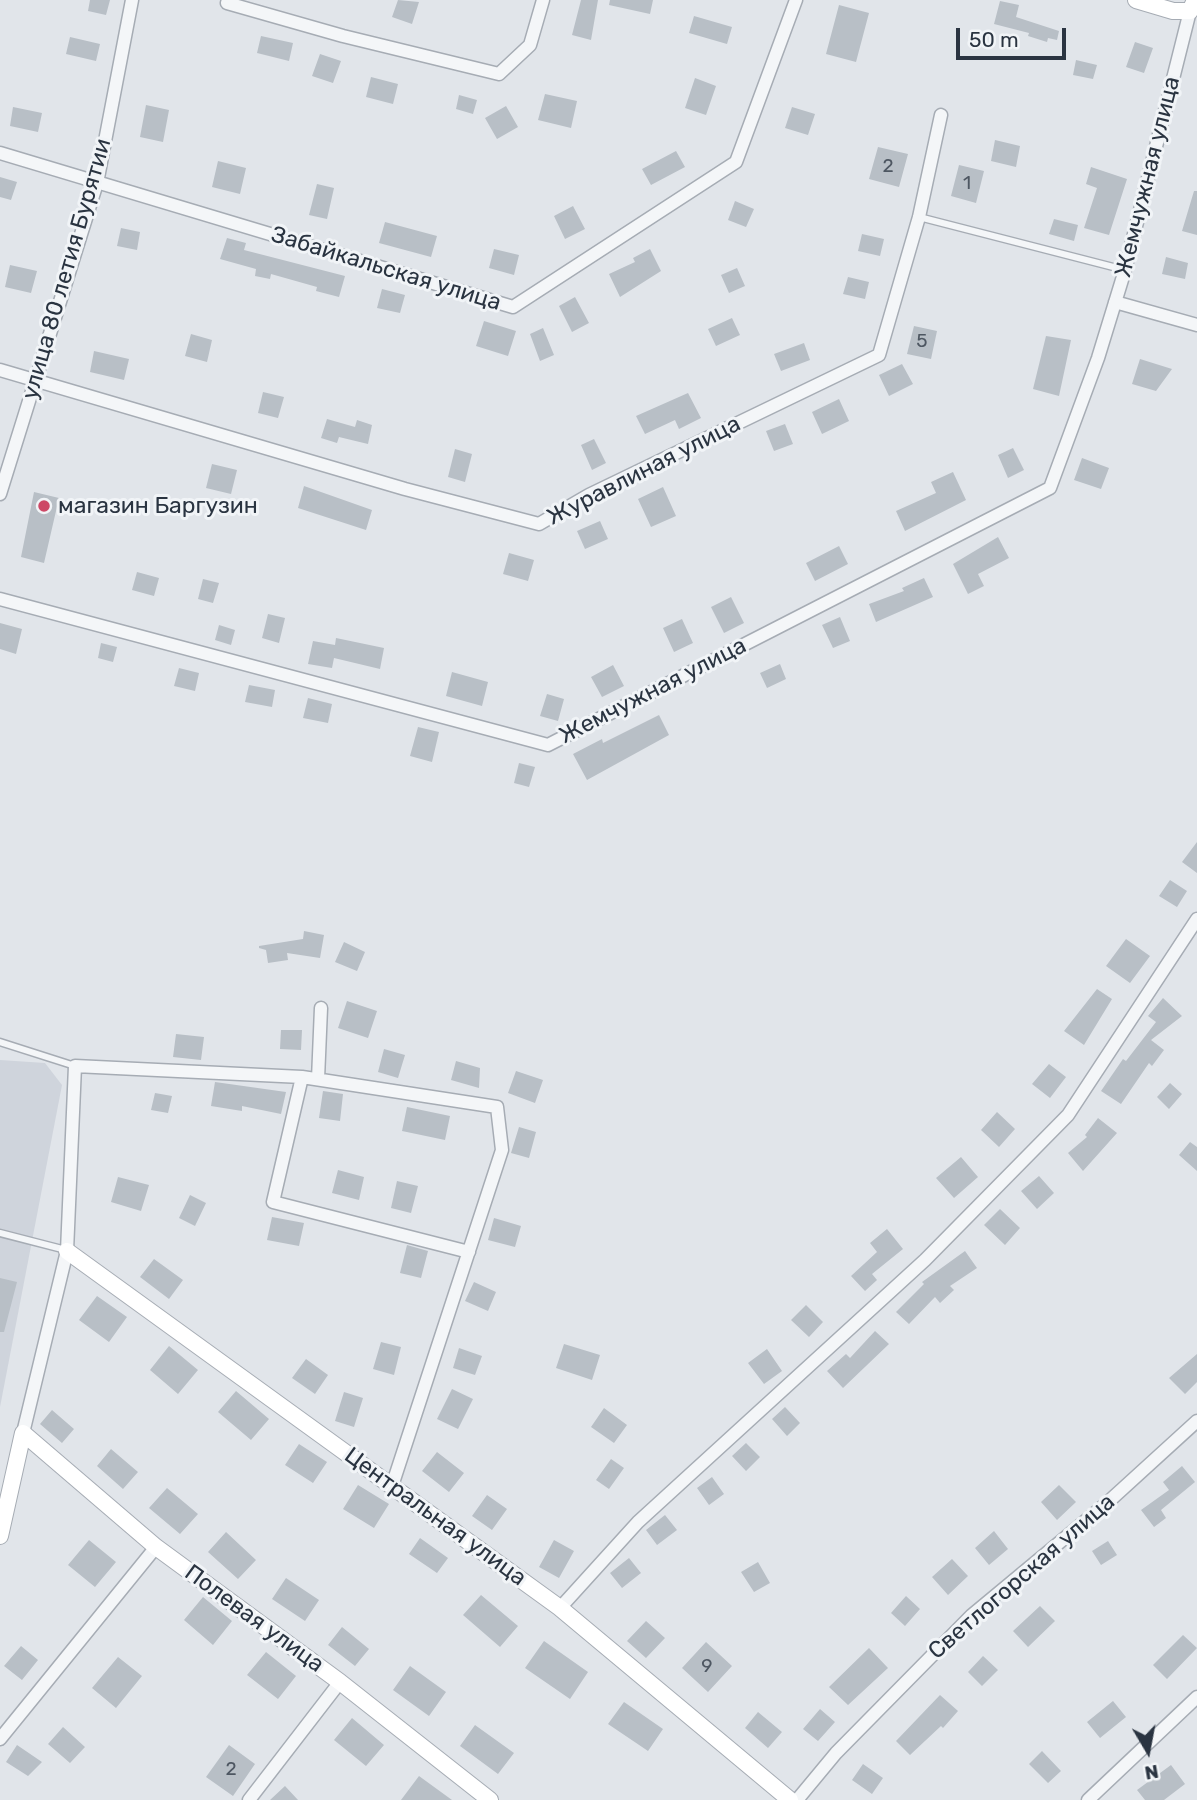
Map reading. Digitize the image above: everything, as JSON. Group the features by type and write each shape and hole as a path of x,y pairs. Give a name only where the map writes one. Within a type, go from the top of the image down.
{"street":[{"name":"улица 80 летия Бурятии","path":"0,494 97,183 132,0"},
{"path":"228,1 343,36 499,74 530,45 543,0"},
{"name":"Забайкальская улица","path":"0,153 513,307 736,162 796,0"},
{"path":"1136,0 1173,11 1193,5"},
{"name":"Жемчужная улица","path":"0,599 548,745 1049,488 1098,358 1125,270 1193,5"},
{"name":"Журавлиная улица","path":"0,370 405,489 539,524 589,495 879,355 919,217 941,115"},
{"name":"Жемчужная улица","path":"1115,302 1197,325"},
{"path":"560,1608 638,1522 925,1260 1068,1115 1197,919"},
{"path":"318,1079 321,1008"},
{"path":"0,1536 67,1251 75,1066 302,1077 497,1107 502,1150 392,1486"},
{"path":"302,1077 272,1202 469,1252"},
{"name":"Центральная улица","path":"67,1251 560,1608 790,1800"},
{"name":"Светлогорская улица","path":"797,1800 836,1753 972,1615 1107,1503 1197,1422"},
{"name":"Полевая улица","path":"23,1433 156,1547 340,1682 490,1800"},
{"path":"0,1739 156,1547"},
{"path":"249,1800 340,1682"},
{"path":"1088,1800 1197,1696"}],"lane":[{"path":"919,217 1125,270"},
{"path":"0,1042 75,1066"},
{"path":"0,1233 67,1251"}],"shaded area":[{"path":"0,1060 45,1063 62,1085 0,1407"}],"building":[{"path":"90,0 110,0 106,15 88,11"},
{"path":"398,0 419,2 412,24 392,17"},
{"path":"581,0 598,0 591,40 572,35"},
{"path":"610,0 653,0 650,14 609,5"},
{"path":"1000,1 1019,5 1016,17 1059,31 1057,40 1048,38 1047,42 1028,36 1029,33 994,24"},
{"path":"839,5 869,13 856,62 826,54"},
{"path":"694,16 732,27 727,44 689,33"},
{"path":"261,36 293,43 289,61 257,53"},
{"path":"70,37 100,44 96,61 66,54"},
{"path":"1135,42 1153,48 1144,73 1126,67"},
{"path":"320,54 341,61 333,83 312,76"},
{"path":"1076,60 1097,65 1093,79 1073,75"},
{"path":"371,77 398,84 393,104 366,97"},
{"path":"695,78 716,86 706,115 685,108"},
{"path":"545,94 577,101 571,128 538,120"},
{"path":"459,95 477,100 473,114 456,109"},
{"path":"146,105 169,110 163,142 140,137"},
{"path":"506,106 518,127 497,139 485,118"},
{"path":"13,107 42,113 38,132 10,126"},
{"path":"792,107 815,114 808,135 785,128"},
{"path":"995,140 1020,146 1016,167 991,161"},
{"path":"878,147 908,154 899,187 869,179"},
{"path":"676,151 685,167 651,185 642,169"},
{"path":"218,161 246,168 240,194 212,187"},
{"path":"959,165 984,171 976,203 951,196"},
{"path":"1091,167 1127,179 1109,235 1084,228 1097,188 1086,184"},
{"path":"0,177 17,182 11,200 0,197"},
{"path":"317,184 334,188 327,219 309,215"},
{"path":"1194,191 1197,191 1197,235 1182,231"},
{"path":"735,201 754,209 746,227 728,220"},
{"path":"573,206 585,229 565,239 554,216"},
{"path":"1054,219 1078,225 1074,241 1049,234"},
{"path":"385,222 437,236 431,257 379,243"},
{"path":"121,228 140,232 137,250 117,246"},
{"path":"862,234 884,239 880,256 858,251"},
{"path":"227,238 246,243 244,250 345,276 339,297 316,291 317,287 271,274 270,279 255,276 256,269 220,259"},
{"path":"494,249 519,255 514,275 489,268"},
{"path":"650,249 661,271 620,297 609,274 635,262 633,258"},
{"path":"1166,257 1188,263 1185,279 1162,274"},
{"path":"10,265 37,271 31,293 5,287"},
{"path":"737,268 745,286 729,293 721,275"},
{"path":"848,277 869,282 865,299 843,294"},
{"path":"382,289 405,295 400,313 377,308"},
{"path":"575,297 589,323 572,332 559,306"},
{"path":"732,318 740,335 716,346 708,329"},
{"path":"484,321 516,331 508,356 476,346"},
{"path":"914,326 937,331 931,359 907,354"},
{"path":"543,328 554,355 540,361 530,334"},
{"path":"191,334 212,340 207,362 185,356"},
{"path":"1046,336 1071,340 1059,396 1033,389"},
{"path":"804,343 810,360 781,371 774,354"},
{"path":"94,351 129,359 124,380 90,372"},
{"path":"1140,359 1172,369 1156,391 1132,384"},
{"path":"902,364 913,384 889,396 879,375"},
{"path":"263,392 284,397 278,418 258,413"},
{"path":"688,393 701,418 679,429 675,420 645,434 636,416"},
{"path":"839,399 849,421 822,434 812,412"},
{"path":"327,419 355,427 357,420 372,425 368,444 339,437 337,443 321,438"},
{"path":"785,424 793,444 774,451 766,431"},
{"path":"594,439 606,463 592,470 581,445"},
{"path":"1013,448 1024,470 1008,478 998,455"},
{"path":"455,449 472,454 465,482 448,477"},
{"path":"1082,458 1109,468 1101,489 1074,480"},
{"path":"212,464 237,470 231,494 206,488"},
{"path":"953,472 966,500 905,531 896,511 936,493 931,482"},
{"path":"304,486 372,510 366,530 298,508"},
{"path":"663,487 676,516 651,527 638,499"},
{"path":"34,492 59,498 44,563 21,557"},
{"path":"600,521 608,539 585,549 577,531"},
{"path":"998,537 1009,558 978,574 984,586 968,594 953,564"},
{"path":"839,546 848,564 815,581 806,563"},
{"path":"509,553 534,560 528,581 503,574"},
{"path":"137,572 159,578 154,596 132,590"},
{"path":"924,578 933,597 876,622 869,604 904,591 902,588"},
{"path":"203,579 219,583 213,603 198,599"},
{"path":"731,597 744,623 724,633 711,607"},
{"path":"268,614 285,618 279,643 262,638"},
{"path":"840,617 850,641 833,648 822,625"},
{"path":"682,619 693,643 674,652 663,628"},
{"path":"0,623 22,629 16,654 0,649"},
{"path":"219,625 235,630 231,645 215,640"},
{"path":"336,638 384,648 380,669 334,658 332,668 308,664 313,641 335,645"},
{"path":"101,643 117,647 113,662 98,658"},
{"path":"780,664 786,679 767,688 760,673"},
{"path":"613,665 624,686 602,697 591,677"},
{"path":"179,668 199,673 195,691 174,686"},
{"path":"452,672 488,682 482,706 446,696"},
{"path":"249,685 275,690 272,707 245,702"},
{"path":"547,694 564,699 558,721 540,716"},
{"path":"308,698 332,704 328,723 303,718"},
{"path":"659,715 669,735 587,780 573,754 602,739 603,743"},
{"path":"418,727 439,732 432,762 410,756"},
{"path":"519,763 535,767 529,787 514,783"},
{"path":"1197,842 1197,873 1182,862"},
{"path":"1170,880 1187,891 1177,907 1159,896"},
{"path":"304,931 324,935 320,958 287,953 288,960 268,963 266,950 259,946 303,939"},
{"path":"1126,939 1150,956 1130,983 1106,966"},
{"path":"344,942 365,952 357,971 335,962"},
{"path":"1097,989 1112,999 1084,1045 1064,1031"},
{"path":"1163,998 1182,1016 1151,1040 1164,1050 1152,1066 1149,1063 1121,1104 1101,1091 1123,1059 1126,1061 1156,1022 1148,1016"},
{"path":"347,1001 377,1011 368,1038 338,1028"},
{"path":"281,1030 302,1030 301,1050 280,1049"},
{"path":"176,1034 204,1037 201,1060 173,1057"},
{"path":"384,1049 405,1055 398,1078 378,1072"},
{"path":"456,1061 480,1068 479,1088 451,1080"},
{"path":"1049,1064 1066,1077 1050,1098 1032,1084"},
{"path":"516,1071 543,1080 535,1103 508,1093"},
{"path":"215,1082 286,1092 281,1114 242,1106 242,1111 211,1106"},
{"path":"1170,1083 1182,1094 1169,1109 1157,1097"},
{"path":"323,1091 343,1094 340,1121 319,1118"},
{"path":"155,1093 172,1096 168,1113 151,1110"},
{"path":"407,1107 450,1116 445,1140 402,1131"},
{"path":"997,1112 1015,1129 999,1147 981,1130"},
{"path":"1098,1118 1117,1133 1083,1171 1068,1153 1087,1137 1085,1135"},
{"path":"519,1127 536,1132 529,1158 511,1153"},
{"path":"1190,1142 1197,1147 1197,1171 1179,1155"},
{"path":"961,1157 978,1177 954,1198 936,1178"},
{"path":"338,1170 364,1177 359,1200 332,1193"},
{"path":"1039,1176 1054,1193 1037,1209 1021,1191"},
{"path":"118,1177 149,1185 141,1211 111,1202"},
{"path":"397,1181 418,1186 411,1213 391,1208"},
{"path":"190,1195 206,1203 195,1226 179,1218"},
{"path":"1000,1209 1020,1228 1005,1245 984,1225"},
{"path":"272,1217 304,1223 299,1246 267,1240"},
{"path":"494,1218 521,1226 515,1247 488,1240"},
{"path":"887,1229 903,1249 872,1274 877,1280 865,1291 851,1276 877,1252 870,1243"},
{"path":"407,1245 428,1251 421,1278 400,1273"},
{"path":"965,1251 977,1268 950,1286 954,1290 940,1303 935,1297 909,1324 896,1312 924,1284 922,1282"},
{"path":"154,1259 183,1280 169,1299 140,1277"},
{"path":"0,1278 17,1282 4,1332 0,1332"},
{"path":"474,1282 496,1292 488,1311 465,1301"},
{"path":"97,1296 127,1317 109,1342 79,1320"},
{"path":"806,1305 823,1322 809,1337 791,1320"},
{"path":"875,1331 889,1344 843,1388 827,1371 846,1354 850,1358"},
{"path":"381,1342 401,1347 394,1375 373,1369"},
{"path":"564,1344 600,1355 592,1380 556,1368"},
{"path":"169,1346 198,1370 178,1394 150,1370"},
{"path":"459,1348 482,1356 475,1375 453,1368"},
{"path":"767,1349 782,1371 764,1384 748,1363"},
{"path":"1197,1354 1197,1382 1185,1394 1169,1378"},
{"path":"306,1359 328,1375 315,1394 292,1378"},
{"path":"452,1389 473,1399 458,1429 437,1419"},
{"path":"236,1391 269,1419 251,1440 218,1412"},
{"path":"344,1392 363,1398 354,1427 335,1421"},
{"path":"785,1407 800,1423 787,1436 772,1419"},
{"path":"604,1408 627,1425 614,1443 591,1427"},
{"path":"52,1410 74,1429 62,1443 40,1424"},
{"path":"746,1443 760,1457 746,1471 732,1456"},
{"path":"299,1444 327,1462 313,1483 285,1465"},
{"path":"111,1449 138,1472 123,1489 97,1466"},
{"path":"437,1452 464,1473 449,1492 422,1471"},
{"path":"611,1459 624,1468 609,1489 596,1480"},
{"path":"1182,1466 1195,1482 1161,1510 1166,1518 1154,1527 1141,1510 1169,1490 1163,1482"},
{"path":"712,1477 724,1494 709,1505 697,1488"},
{"path":"358,1485 389,1504 374,1528 343,1509"},
{"path":"1059,1485 1076,1502 1057,1520 1041,1502"},
{"path":"167,1488 198,1514 180,1534 149,1508"},
{"path":"487,1495 507,1509 492,1530 472,1516"},
{"path":"665,1515 677,1530 657,1545 646,1530"},
{"path":"994,1531 1008,1549 989,1565 975,1548"},
{"path":"226,1532 256,1560 238,1579 208,1552"},
{"path":"420,1538 448,1558 437,1573 409,1554"},
{"path":"89,1540 116,1562 95,1587 68,1565"},
{"path":"554,1540 574,1551 559,1578 539,1567"},
{"path":"1108,1541 1117,1555 1101,1565 1092,1551"},
{"path":"629,1558 641,1573 622,1588 610,1573"},
{"path":"952,1559 968,1576 948,1595 932,1577"},
{"path":"758,1562 770,1583 754,1592 741,1572"},
{"path":"286,1578 319,1600 305,1621 272,1599"},
{"path":"481,1595 518,1626 500,1647 463,1615"},
{"path":"906,1596 920,1609 905,1626 891,1613"},
{"path":"203,1597 232,1621 213,1645 184,1620"},
{"path":"1040,1606 1055,1621 1028,1647 1013,1631"},
{"path":"646,1621 665,1638 646,1658 627,1641"},
{"path":"342,1627 369,1649 355,1666 328,1645"},
{"path":"1183,1635 1197,1648 1167,1679 1153,1665"},
{"path":"544,1641 588,1672 570,1699 525,1668"},
{"path":"706,1642 732,1666 708,1692 682,1668"},
{"path":"21,1646 38,1660 22,1680 4,1666"},
{"path":"869,1648 888,1668 848,1705 829,1687"},
{"path":"266,1652 296,1676 278,1699 247,1675"},
{"path":"983,1656 998,1670 982,1686 968,1672"},
{"path":"118,1657 142,1676 116,1708 92,1688"},
{"path":"410,1666 446,1692 429,1716 393,1690"},
{"path":"940,1695 958,1711 943,1728 941,1726 910,1755 896,1741"},
{"path":"1113,1701 1126,1717 1100,1738 1087,1722"},
{"path":"624,1702 663,1729 648,1751 608,1724"},
{"path":"820,1709 835,1722 818,1741 803,1729"},
{"path":"758,1712 782,1732 768,1748 745,1728"},
{"path":"352,1718 384,1745 366,1766 334,1740"},
{"path":"475,1725 514,1753 498,1774 460,1746"},
{"path":"63,1727 85,1747 70,1763 48,1744"},
{"path":"17,1745 42,1762 28,1776 6,1762"},
{"path":"229,1745 255,1764 233,1796 206,1777"},
{"path":"1042,1751 1061,1771 1048,1783 1029,1764"},
{"path":"863,1764 883,1778 872,1794 852,1780"},
{"path":"1171,1765 1185,1784 1164,1800 1145,1800 1137,1790"},
{"path":"419,1776 452,1800 401,1800"},
{"path":"285,1786 298,1800 270,1800"}],"place":[{"name":"магазин Баргузин","path":"44,506"}]}
